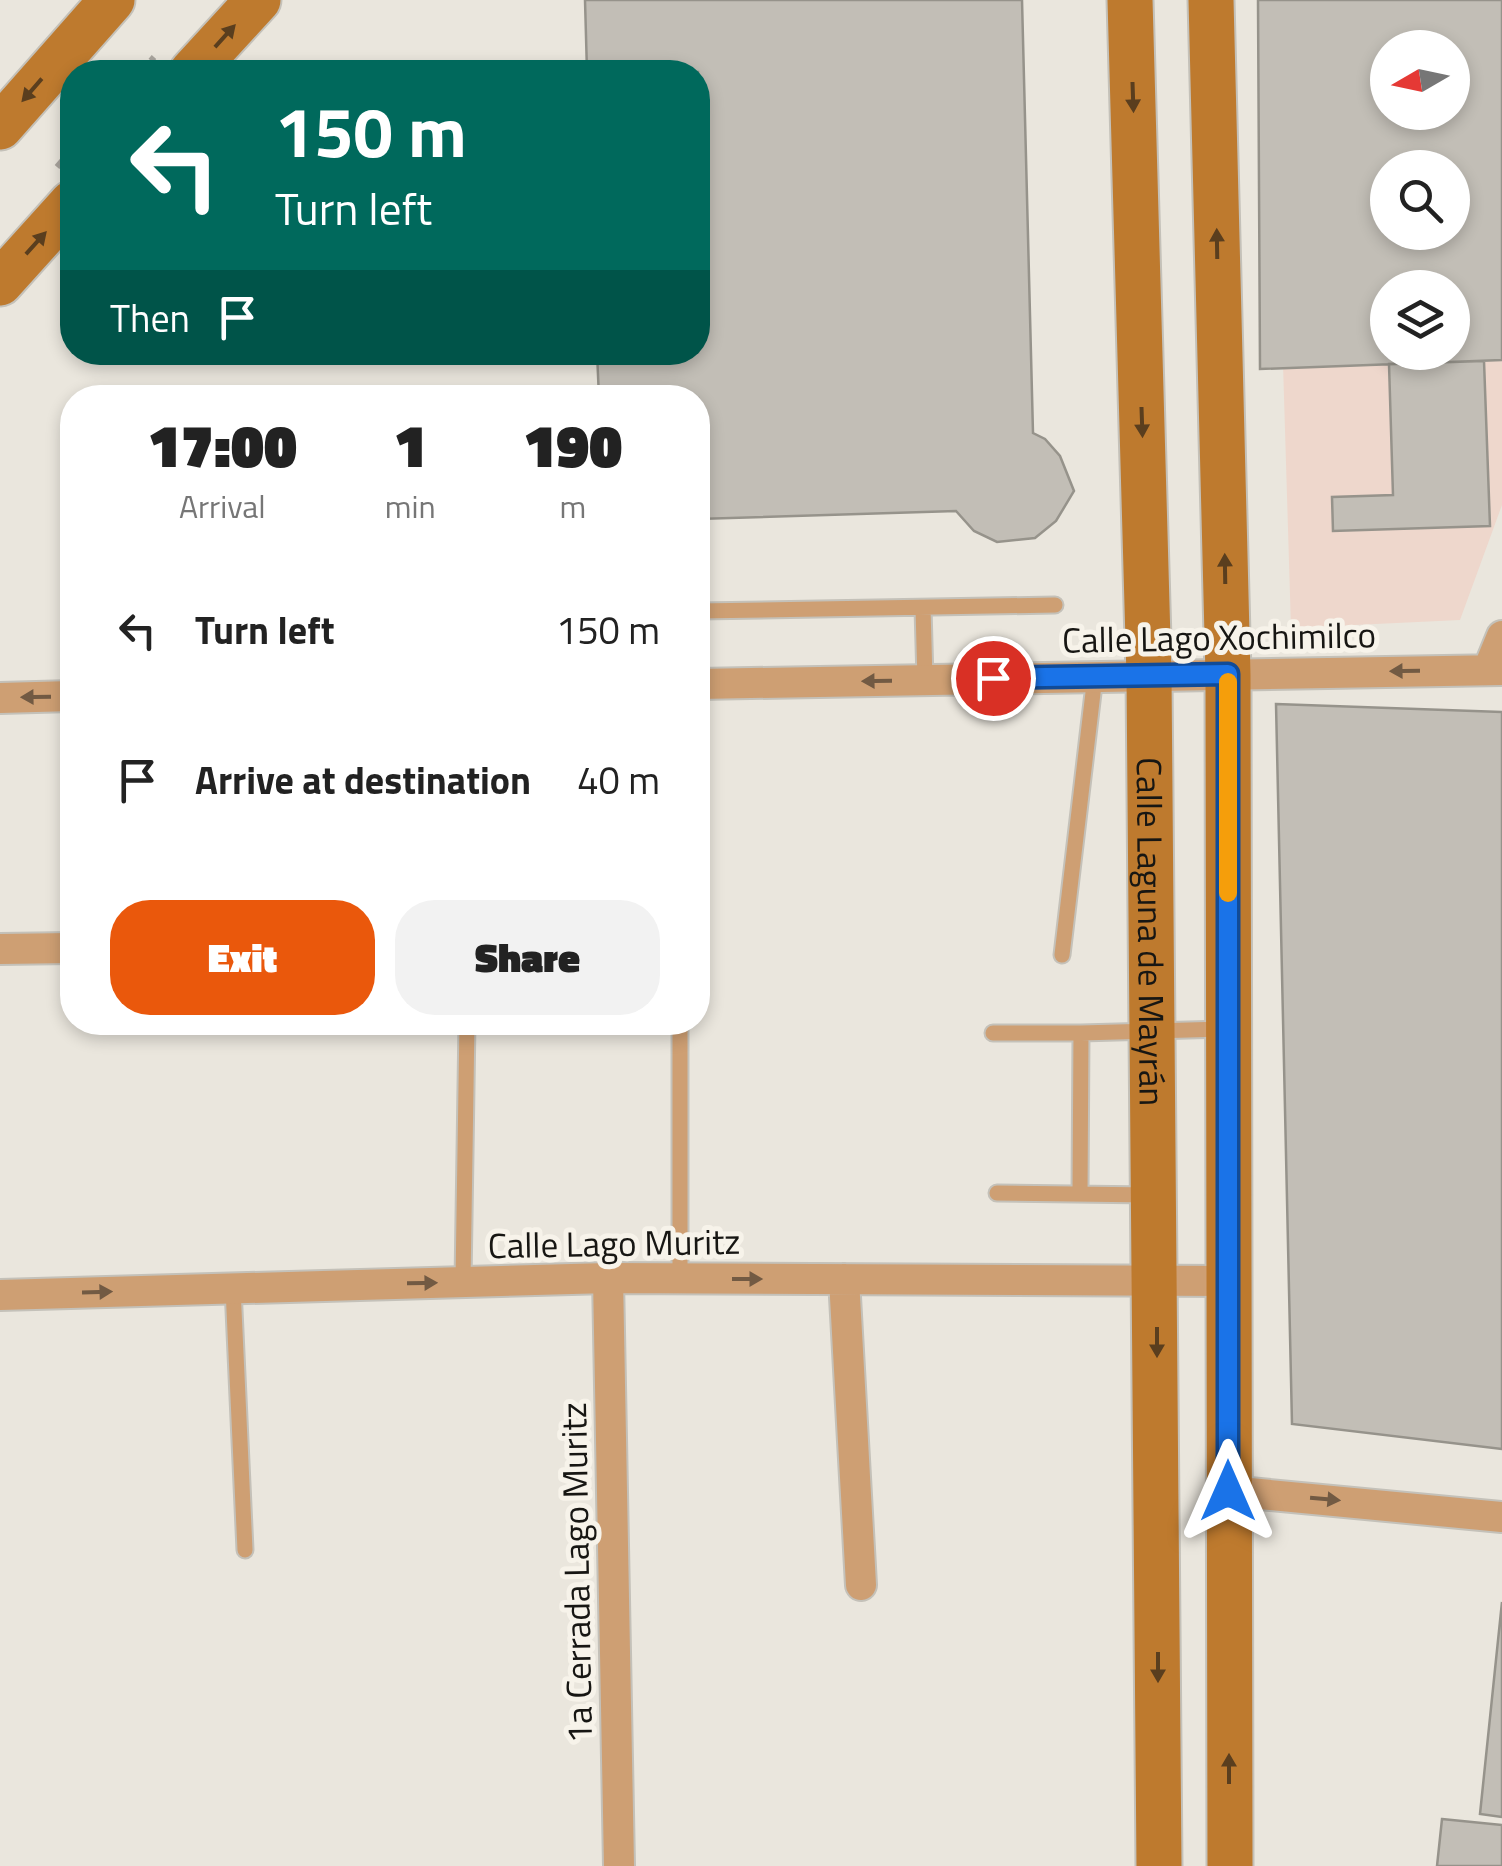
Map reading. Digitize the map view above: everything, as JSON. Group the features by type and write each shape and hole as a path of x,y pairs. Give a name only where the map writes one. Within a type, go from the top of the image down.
{"street":[{"path":"0,128 112,0"},
{"path":"203,60 258,0"},
{"name":"Calle Laguna de Mayrán","path":"1130,0 1149,676 1159,1866"},
{"name":"Calle Laguna de Mayrán","path":"1211,0 1228,674 1230,1866"},
{"path":"0,282 60,216"},
{"path":"1495,670 1502,636"},
{"name":"Calle Lago Xochimilco","path":"710,684 1495,670"},
{"path":"0,698 60,696"},
{"path":"0,949 60,948"},
{"name":"Calle Lago Muritz","path":"0,1295 608,1278 1228,1281"},
{"name":"1a Cerrada Lago Muritz","path":"608,1278 619,1866"},
{"path":"844,1279 861,1585"},
{"path":"1228,1491 1502,1518"}],"lane":[{"path":"710,612 1055,605"},
{"path":"924,608 925,680"},
{"path":"1062,955 1095,676"},
{"path":"993,1033 1228,1028"},
{"path":"1080,1192 1081,1034"},
{"path":"463,1282 467,1035"},
{"path":"680,1035 680,1278"},
{"path":"997,1193 1155,1195"},
{"path":"232,1288 245,1550"}],"shaded area":[{"path":"1272,0 1502,0 1502,505 1460,620 1291,628"}],"building":[{"path":"585,0 1022,0 1033,433 1045,439 1060,456 1074,491 1056,521 1035,538 997,542 974,531 956,511 710,519 710,385 598,385 598,365 710,365 710,60 587,60"},
{"path":"1258,0 1502,0 1502,360 1470,361 1470,270 1370,270 1370,365 1260,369"},
{"path":"1470,361 1484,361 1490,526 1333,531 1332,497 1393,495 1389,370 1470,370"},
{"path":"1276,704 1502,712 1502,1449 1292,1424"},
{"path":"1502,1602 1502,1817 1480,1814"},
{"path":"1442,1819 1502,1825 1502,1866 1437,1866"}],"slow traffic":[{"path":"1228,682 1228,893"}],"route":[{"path":"993,678 1228,674 1228,1491"}]}
